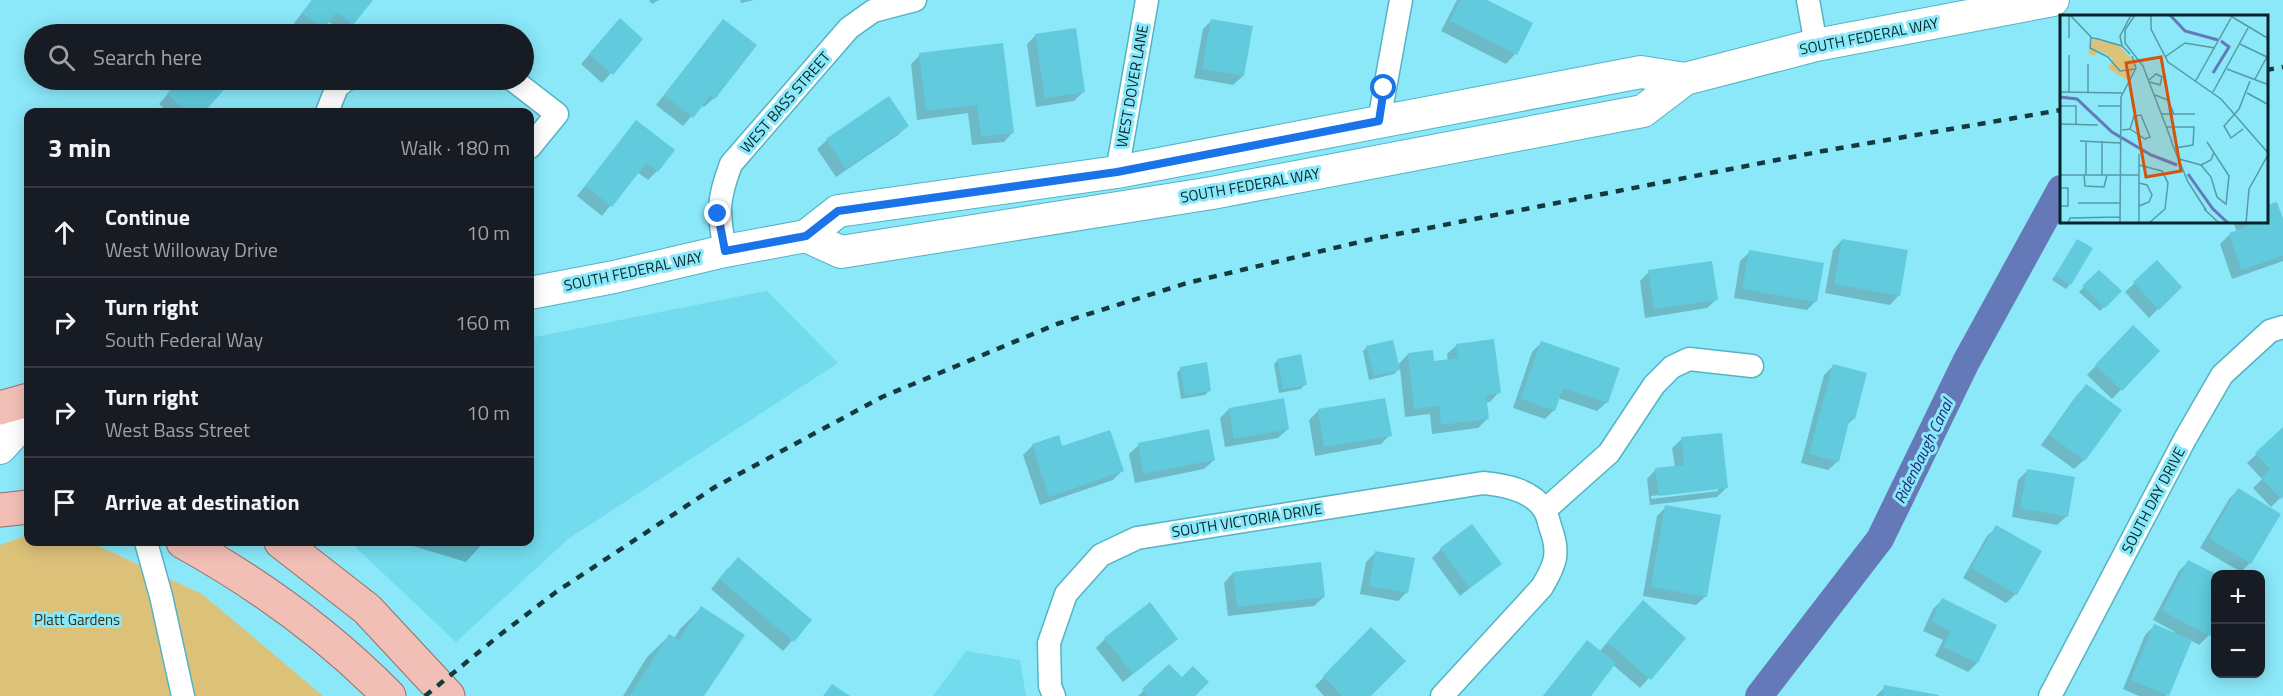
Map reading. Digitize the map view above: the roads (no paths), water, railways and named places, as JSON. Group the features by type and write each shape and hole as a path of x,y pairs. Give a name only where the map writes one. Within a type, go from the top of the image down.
{"main road":[{"name":"SOUTH FEDERAL WAY","path":"806,236 841,252 1212,193 1643,111 1686,79 1816,45 2050,0"},
{"name":"SOUTH FEDERAL WAY","path":"534,292 806,236 838,211 1117,172 1641,72 1686,79"},
{"path":"0,408 24,401"},
{"path":"0,448 24,421"},
{"path":"0,510 24,507"},
{"path":"190,546 216,560 300,618 389,696"},
{"path":"286,546 367,609 448,696"}],"street":[{"name":"WEST BASS STREET","path":"725,251 718,214 723,186 731,164 849,28 873,11 915,0"},
{"name":"WEST DOVER LANE","path":"1117,172 1147,0"},
{"path":"1379,121 1401,0"},
{"path":"1808,0 1816,45"},
{"path":"329,108 336,90"},
{"path":"526,90 557,114 534,142"},
{"name":"SOUTH DAY DRIVE","path":"2050,696 2185,439 2222,375 2270,331 2283,327"},
{"path":"1442,696 1542,586 1554,567 1557,546 1545,510 1609,453 1654,385 1672,367 1689,359 1752,366"},
{"name":"SOUTH VICTORIA DRIVE","path":"1054,696 1050,686 1050,643 1066,594 1101,555 1137,538 1483,483 1507,486 1527,495 1545,510"},
{"path":"147,546 161,596 183,696"}],"waterway":[{"name":"Ridenbaugh Canal","path":"1759,696 1880,539 1966,362 2060,191"}],"railway":[{"path":"2268,70 2283,67"},
{"path":"425,696 556,592 715,487 882,397 1057,324 1187,283 1372,239 1823,151 2060,110"}],"park label":[{"name":"Platt Gardens","path":"77,619"}]}
